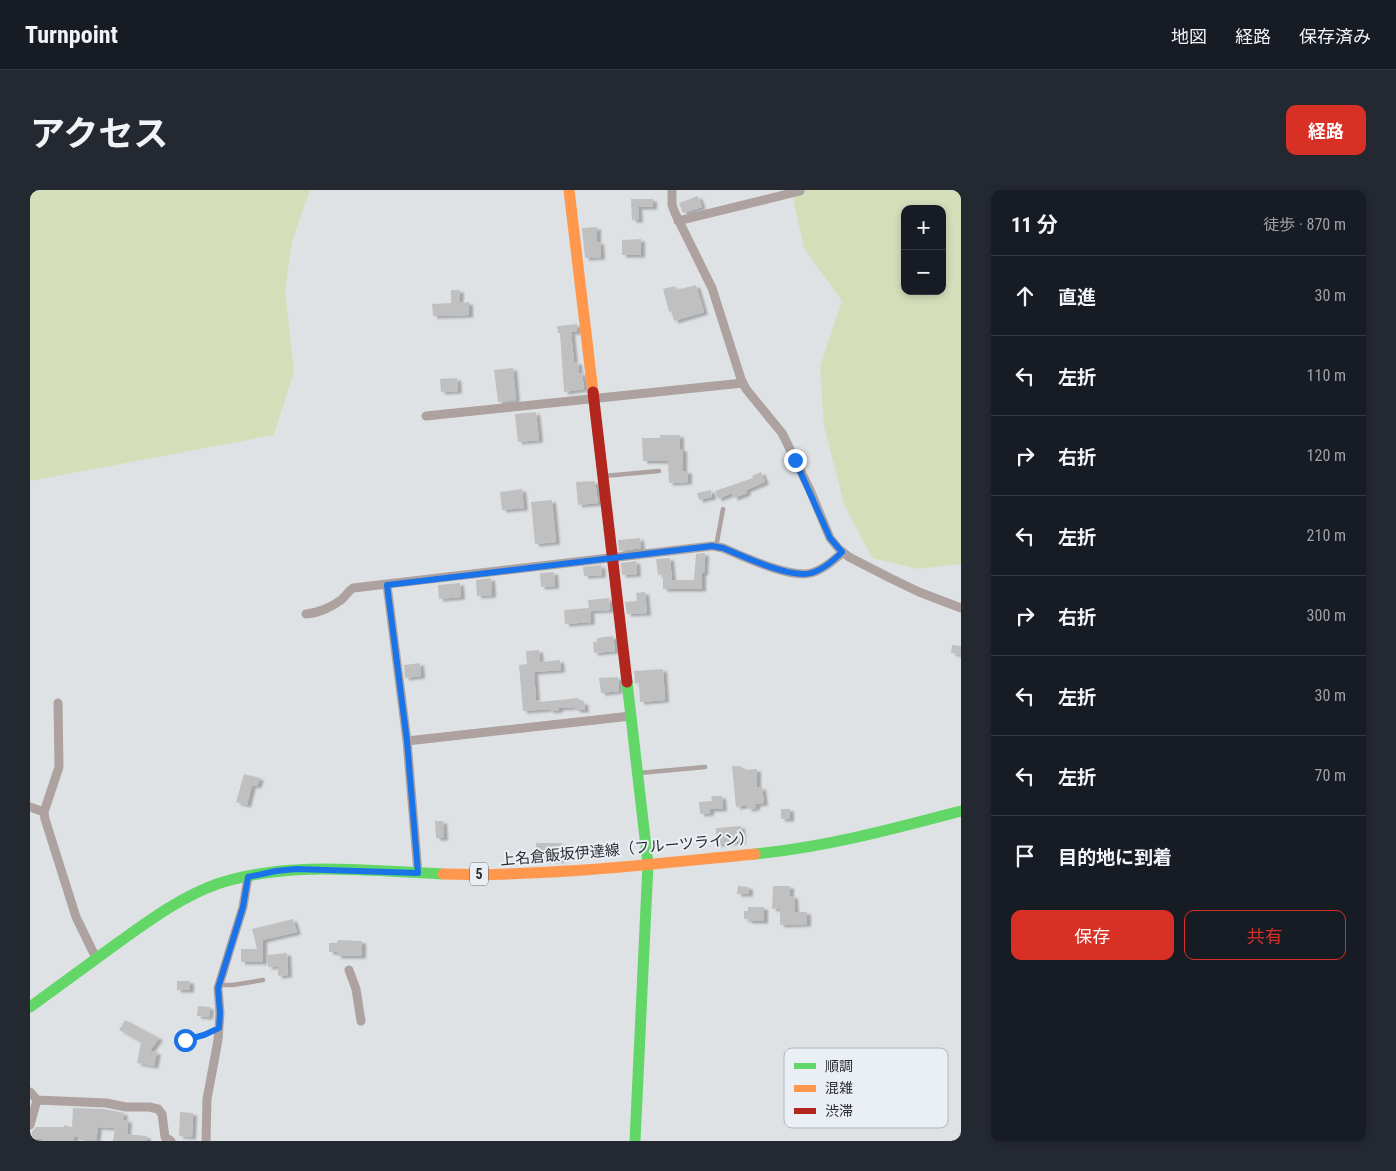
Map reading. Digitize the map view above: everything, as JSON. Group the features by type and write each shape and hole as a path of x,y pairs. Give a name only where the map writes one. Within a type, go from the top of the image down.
{"main road":[{"path":"569,190 648,864 634,1141"},
{"name":"上名倉飯坂伊達線（フルーツライン）","path":"30,1007 96,958 184,899 217,884 276,871 296,869 496,874 648,864 780,852 828,844 961,811"}],"street":[{"path":"672,190 672,205 678,221 712,288 743,383 782,433 810,490 830,538 849,558 897,582 961,608"},
{"path":"678,221 800,191"},
{"path":"426,416 743,383"},
{"path":"306,614 333,606 353,588 612,557 716,546 785,571 810,574 819,570 842,552"},
{"path":"387,585 407,741 418,873"},
{"path":"58,703 59,767 44,812 45,819 76,917 96,958"},
{"path":"407,741 631,716"},
{"path":"30,807 44,812"},
{"path":"206,1141 205,1112 219,1028 219,985 243,907 248,877"},
{"path":"349,970 356,989 361,1021"},
{"path":"30,1092 38,1100 106,1103 126,1107 149,1107 158,1110 162,1114 165,1137 171,1141"},
{"path":"30,1124 38,1100"}],"lane":[{"path":"603,476 659,471"},
{"path":"716,546 723,509"},
{"path":"638,773 705,767"},
{"path":"219,985 233,985 263,980"},
{"path":"185,1040 204,1035 219,1028"}],"green space":[{"path":"30,190 310,190 292,242 285,291 294,371 274,435 30,481"},
{"path":"791,190 961,190 961,564 918,569 872,558 844,504 824,426 820,367 842,301 804,248"}],"building":[{"path":"698,196 702,207 683,213 679,203"},
{"path":"631,199 653,199 653,207 638,207 639,220 632,220"},
{"path":"597,227 597,242 600,242 601,257 585,258 582,228"},
{"path":"641,239 641,255 622,255 622,240"},
{"path":"696,285 704,312 674,321 671,311 669,312 663,289 675,286 676,290"},
{"path":"451,290 460,290 459,303 469,302 469,315 433,316 432,304 451,303"},
{"path":"577,324 577,332 571,332 574,362 578,362 579,373 582,373 584,389 564,392 560,333 558,333 557,326"},
{"path":"513,368 516,400 498,402 494,370"},
{"path":"457,378 458,391 441,392 440,379"},
{"path":"536,412 539,440 518,442 515,414"},
{"path":"660,435 680,435 680,449 683,449 683,471 688,471 688,482 669,483 668,461 643,461 642,438 660,438"},
{"path":"761,472 765,482 746,490 747,493 734,498 732,493 718,499 715,491 753,478 752,476"},
{"path":"595,481 598,503 578,505 576,482"},
{"path":"522,489 524,508 502,510 500,492"},
{"path":"711,490 712,497 699,500 697,493"},
{"path":"552,500 556,542 535,544 531,502"},
{"path":"640,538 641,548 619,551 618,540"},
{"path":"705,553 702,589 663,589 663,574 658,575 656,559 670,558 672,580 694,580 696,554"},
{"path":"636,561 637,574 622,575 621,563"},
{"path":"601,565 602,575 584,576 583,567"},
{"path":"554,572 555,586 541,587 540,573"},
{"path":"491,578 492,595 477,596 476,580"},
{"path":"460,583 461,597 439,599 438,585"},
{"path":"645,592 647,613 627,614 625,602 637,601 636,593"},
{"path":"609,598 610,610 590,611 591,622 565,624 564,610 589,608 588,600"},
{"path":"613,636 615,651 594,653 593,642 597,642 597,638"},
{"path":"952,645 961,646 961,655 951,653"},
{"path":"539,650 540,662 560,660 561,670 534,672 536,700 540,702 579,698 579,702 584,702 585,710 576,710 575,707 559,708 559,710 550,711 550,709 523,711 519,665 527,664 526,651"},
{"path":"420,663 421,676 405,678 404,665"},
{"path":"663,669 665,700 640,702 639,683 635,684 634,671"},
{"path":"618,677 619,691 601,693 599,678"},
{"path":"732,766 741,766 741,770 757,769 757,788 762,787 764,803 756,804 756,808 748,809 747,805 736,807"},
{"path":"244,774 260,778 257,786 252,785 247,805 236,802"},
{"path":"711,796 722,796 723,809 710,809 710,813 700,814 699,802 712,801"},
{"path":"781,809 790,809 790,819 781,819"},
{"path":"435,821 443,821 444,838 436,838"},
{"path":"741,826 742,841 717,844 716,828"},
{"path":"536,843 562,843 562,860 536,860"},
{"path":"738,886 749,887 749,894 737,894"},
{"path":"773,886 790,886 790,896 794,896 795,912 807,912 807,924 780,925 780,908 772,909"},
{"path":"748,907 764,907 764,921 748,921 748,919 744,919 744,911 748,911"},
{"path":"293,919 297,932 263,940 263,962 241,962 241,949 257,949 252,929"},
{"path":"338,940 362,941 362,956 337,956 337,952 329,952 329,943 337,943"},
{"path":"287,953 288,975 278,976 278,966 268,967 267,955"},
{"path":"177,981 190,981 190,990 177,990"},
{"path":"198,1006 210,1007 209,1017 197,1016"},
{"path":"125,1020 159,1038 150,1051 157,1052 154,1066 137,1063 141,1042 119,1030"},
{"path":"73,1108 104,1109 124,1113 123,1120 128,1120 127,1134 147,1136 146,1141 113,1141 115,1128 98,1127 96,1141 74,1136 74,1141 42,1141 42,1139 32,1139 32,1131 36,1127 64,1127 64,1125 72,1127"},
{"path":"180,1112 193,1113 192,1137 179,1136"}],"traffic: fast":[{"path":"627,682 648,864 635,1141"},
{"path":"755,854 833,842 885,831 961,811"},
{"path":"30,1007 154,917 191,895 217,884 244,877 301,869 443,874"}],"traffic: slow":[{"path":"569,190 593,392"},
{"path":"443,874 560,872 755,854"}],"traffic: jam":[{"path":"593,392 627,682"}],"route":[{"path":"185,1040 204,1035 219,1028 218,988 243,907 248,877 296,869 418,873 407,741 387,585 712,546 723,548 785,571 810,574 834,560 842,552 830,538 795,460"}]}
